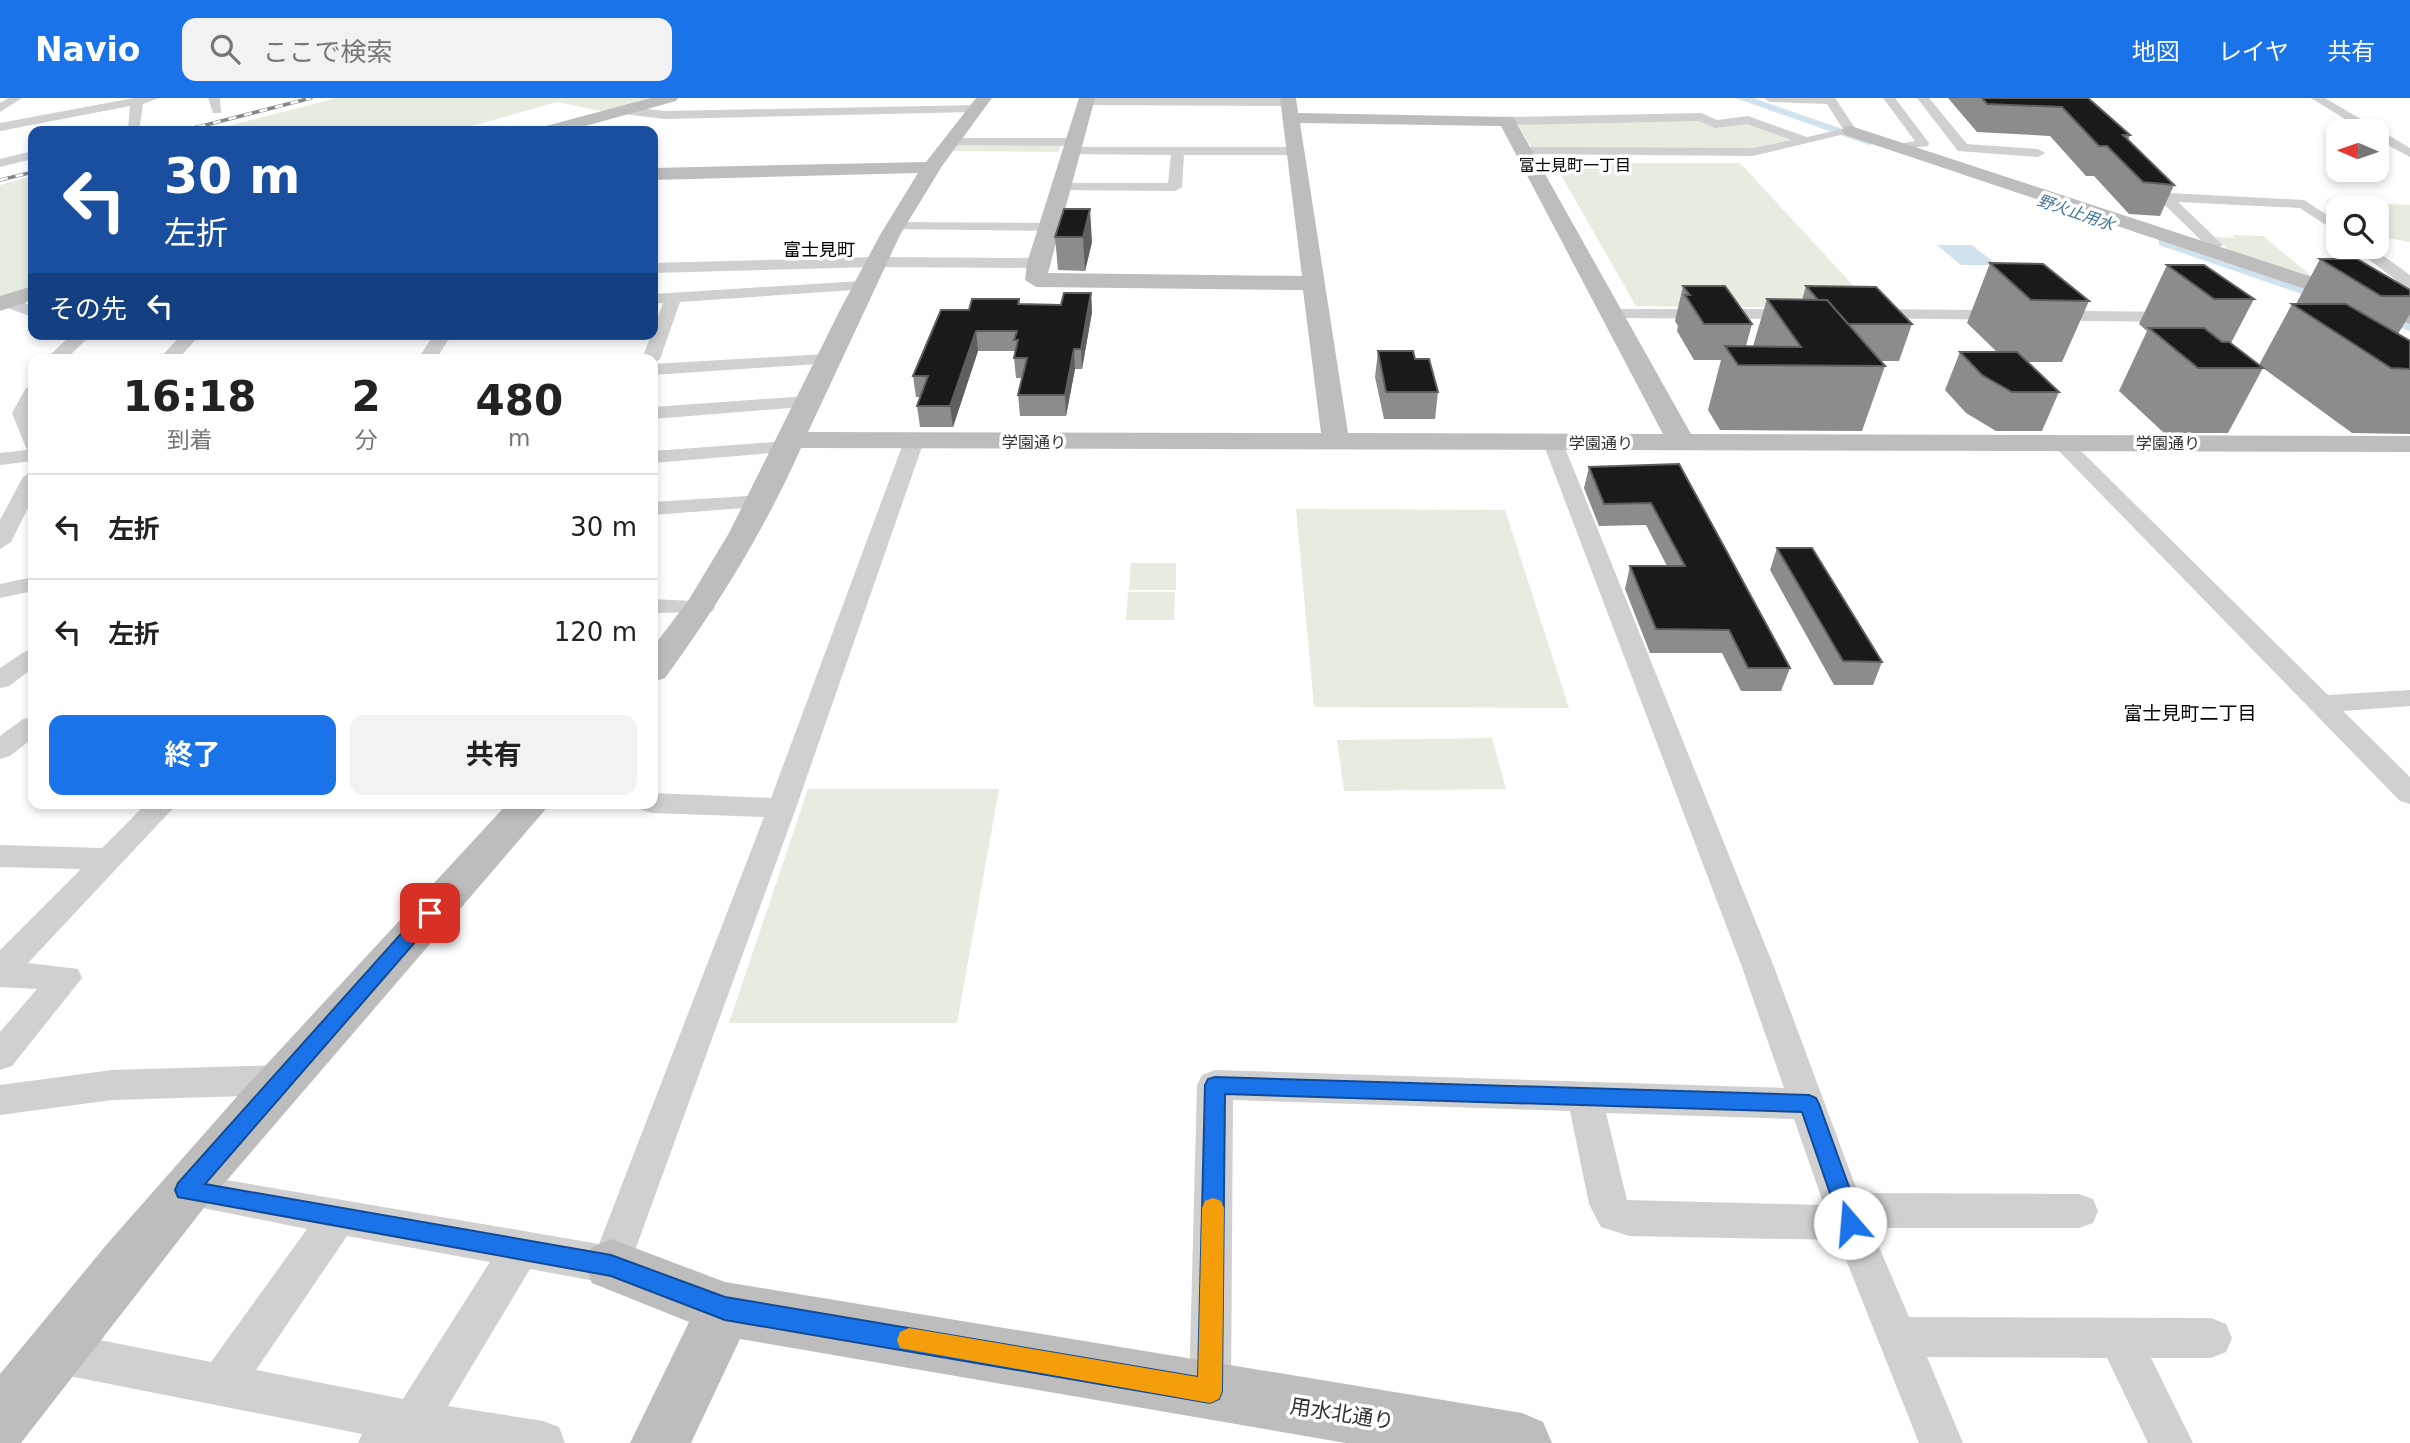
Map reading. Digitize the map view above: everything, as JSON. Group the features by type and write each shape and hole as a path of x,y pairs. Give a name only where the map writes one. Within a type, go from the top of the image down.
{"street":[{"path":"0,108 16,98"},
{"path":"0,127 78,110 153,98"},
{"path":"566,126 670,98"},
{"path":"732,113 740,98"},
{"path":"785,112 788,98"},
{"path":"1770,98 1830,100 1848,133"},
{"path":"1889,98 1923,143 1902,147"},
{"path":"1923,98 1963,148 2038,153"},
{"path":"2317,98 2353,119"},
{"path":"1315,283 1036,280 1038,263 1086,100 1289,106 1507,121 1701,117 1715,124 1748,120 1810,142"},
{"path":"134,126 137,101"},
{"path":"623,110 665,115 785,112 836,104 979,103"},
{"path":"658,665 703,607 762,501 874,262 949,142 979,103"},
{"path":"1289,106 1336,443"},
{"path":"72,126 78,110"},
{"path":"1507,121 1682,443"},
{"path":"1523,150 1753,152 1848,133 1902,147 2410,317"},
{"path":"2389,140 2410,153"},
{"path":"949,142 1178,151 1295,151"},
{"path":"1061,187 1175,187 1178,151"},
{"path":"0,163 28,156"},
{"path":"2133,166 2215,246 2206,248"},
{"path":"658,174 933,167"},
{"path":"2166,197 2304,204 2326,220"},
{"path":"895,226 1049,227"},
{"path":"2376,259 2410,285"},
{"path":"658,268 874,262 1038,263"},
{"path":"2335,292 2348,284 2410,285"},
{"path":"658,299 862,286"},
{"path":"4,303 28,295"},
{"path":"658,338 673,298"},
{"path":"4,303 28,310"},
{"path":"1613,314 1824,314"},
{"path":"1851,314 2199,317"},
{"path":"61,354 76,340"},
{"path":"173,354 186,340"},
{"path":"658,370 827,359"},
{"path":"658,413 808,402"},
{"path":"0,416 27,412"},
{"path":"186,1190 611,1265 782,808 914,441"},
{"path":"658,456 791,443"},
{"name":"学園通り","path":"791,443 2410,444"},
{"path":"1553,443 1758,967 1848,1217 1941,1443"},
{"path":"2062,443 2410,794"},
{"path":"0,459 28,456"},
{"path":"0,542 28,486"},
{"path":"658,509 762,501"},
{"path":"0,591 28,585"},
{"path":"658,606 703,607"},
{"path":"0,680 28,660"},
{"path":"2320,705 2410,698"},
{"path":"0,752 28,729"},
{"path":"0,752 28,755"},
{"path":"658,803 782,808"},
{"path":"0,973 158,809"},
{"path":"0,1422 186,1190 413,931 525,809"},
{"path":"0,856 109,859"},
{"path":"0,973 66,978 0,1056"},
{"path":"0,1100 112,1085 283,1080"},
{"path":"1227,1394 1215,1085 1809,1104"},
{"path":"1586,1098 1608,1205 1615,1215 1629,1218 1848,1217 2079,1211"},
{"path":"220,1386 339,1216"},
{"path":"396,1428 520,1249"},
{"name":"用水北通り","path":"611,1265 725,1309 1522,1443"},
{"path":"660,1443 725,1309"},
{"path":"1898,1337 2211,1338"},
{"path":"2118,1338 2171,1443"},
{"path":"54,1352 220,1386 396,1428 543,1443"}],"shaded area":[{"path":"337,98 665,98 606,112 557,102 472,126 228,126"},
{"path":"1699,119 1713,125 1747,122 1801,140 1745,150 1532,148 1515,122"},
{"path":"956,144 1061,145 1058,152 952,151"},
{"path":"1554,163 1740,163 1874,308 1636,306"},
{"path":"28,177 28,294 0,302 0,185"},
{"path":"2389,204 2410,205 2410,242 2389,238"},
{"path":"2232,235 2263,236 2315,279 2229,251 2215,237 2235,238"},
{"path":"1296,509 1505,510 1569,708 1314,707"},
{"path":"1131,563 1176,563 1176,590 1129,590"},
{"path":"1128,592 1175,592 1174,620 1126,620"},
{"path":"1492,738 1506,789 1344,791 1337,740"},
{"path":"808,789 999,789 957,1023 729,1023"}],"water":[{"path":"1937,245 1972,245 1997,265 1961,265"}],"building":[{"path":"1982,98 2088,98 2130,135 2123,135 2174,185 2143,182 2107,146 2099,146 2062,107 1987,104"},
{"path":"1064,209 1090,209 1083,237 1055,237"},
{"path":"2320,259 2357,259 2410,290 2410,296 2381,296"},
{"path":"1990,263 2043,264 2089,301 2031,300"},
{"path":"2167,265 2204,265 2254,299 2214,299"},
{"path":"1683,286 1725,286 1752,324 1704,324 1685,295 1690,295"},
{"path":"1806,286 1876,287 1912,324 1848,324 1827,300 1818,300"},
{"path":"1064,293 1091,293 1081,349 1074,349 1065,395 1018,395 1027,358 1014,358 1017,331 976,331 950,406 917,406 928,376 913,376 941,310 969,310 972,299 1019,299 1018,304 1061,305"},
{"path":"1767,299 1827,300 1885,366 1738,365 1725,346 1801,347"},
{"path":"2292,304 2346,304 2410,341 2410,369 2391,368"},
{"path":"2149,328 2204,328 2222,342 2229,342 2263,368 2198,368"},
{"path":"1378,351 1413,351 1415,359 1429,359 1438,392 1386,392"},
{"path":"1960,352 2017,352 2059,392 2012,392 1982,375"},
{"path":"1679,464 1790,668 1748,668 1729,630 1656,629 1630,566 1685,566 1651,503 1604,504 1589,467"},
{"path":"1777,548 1812,548 1882,662 1843,661"}],"waterway":[{"name":"野火止用水","path":"1741,98 1874,142"},
{"name":"野火止用水","path":"2164,242 2410,326"}],"railway":[{"path":"202,126 311,98"},
{"path":"0,180 28,173"}],"slow traffic":[{"path":"909,1340 1210,1391 1213,1208"}],"district":[{"name":"富士見町一丁目","path":"1575,165"},
{"name":"富士見町","path":"819,250"},
{"name":"富士見町二丁目","path":"2190,713"}],"route":[{"path":"430,913 186,1190 611,1265 725,1309 1210,1391 1215,1085 1809,1104 1850,1223"}]}
